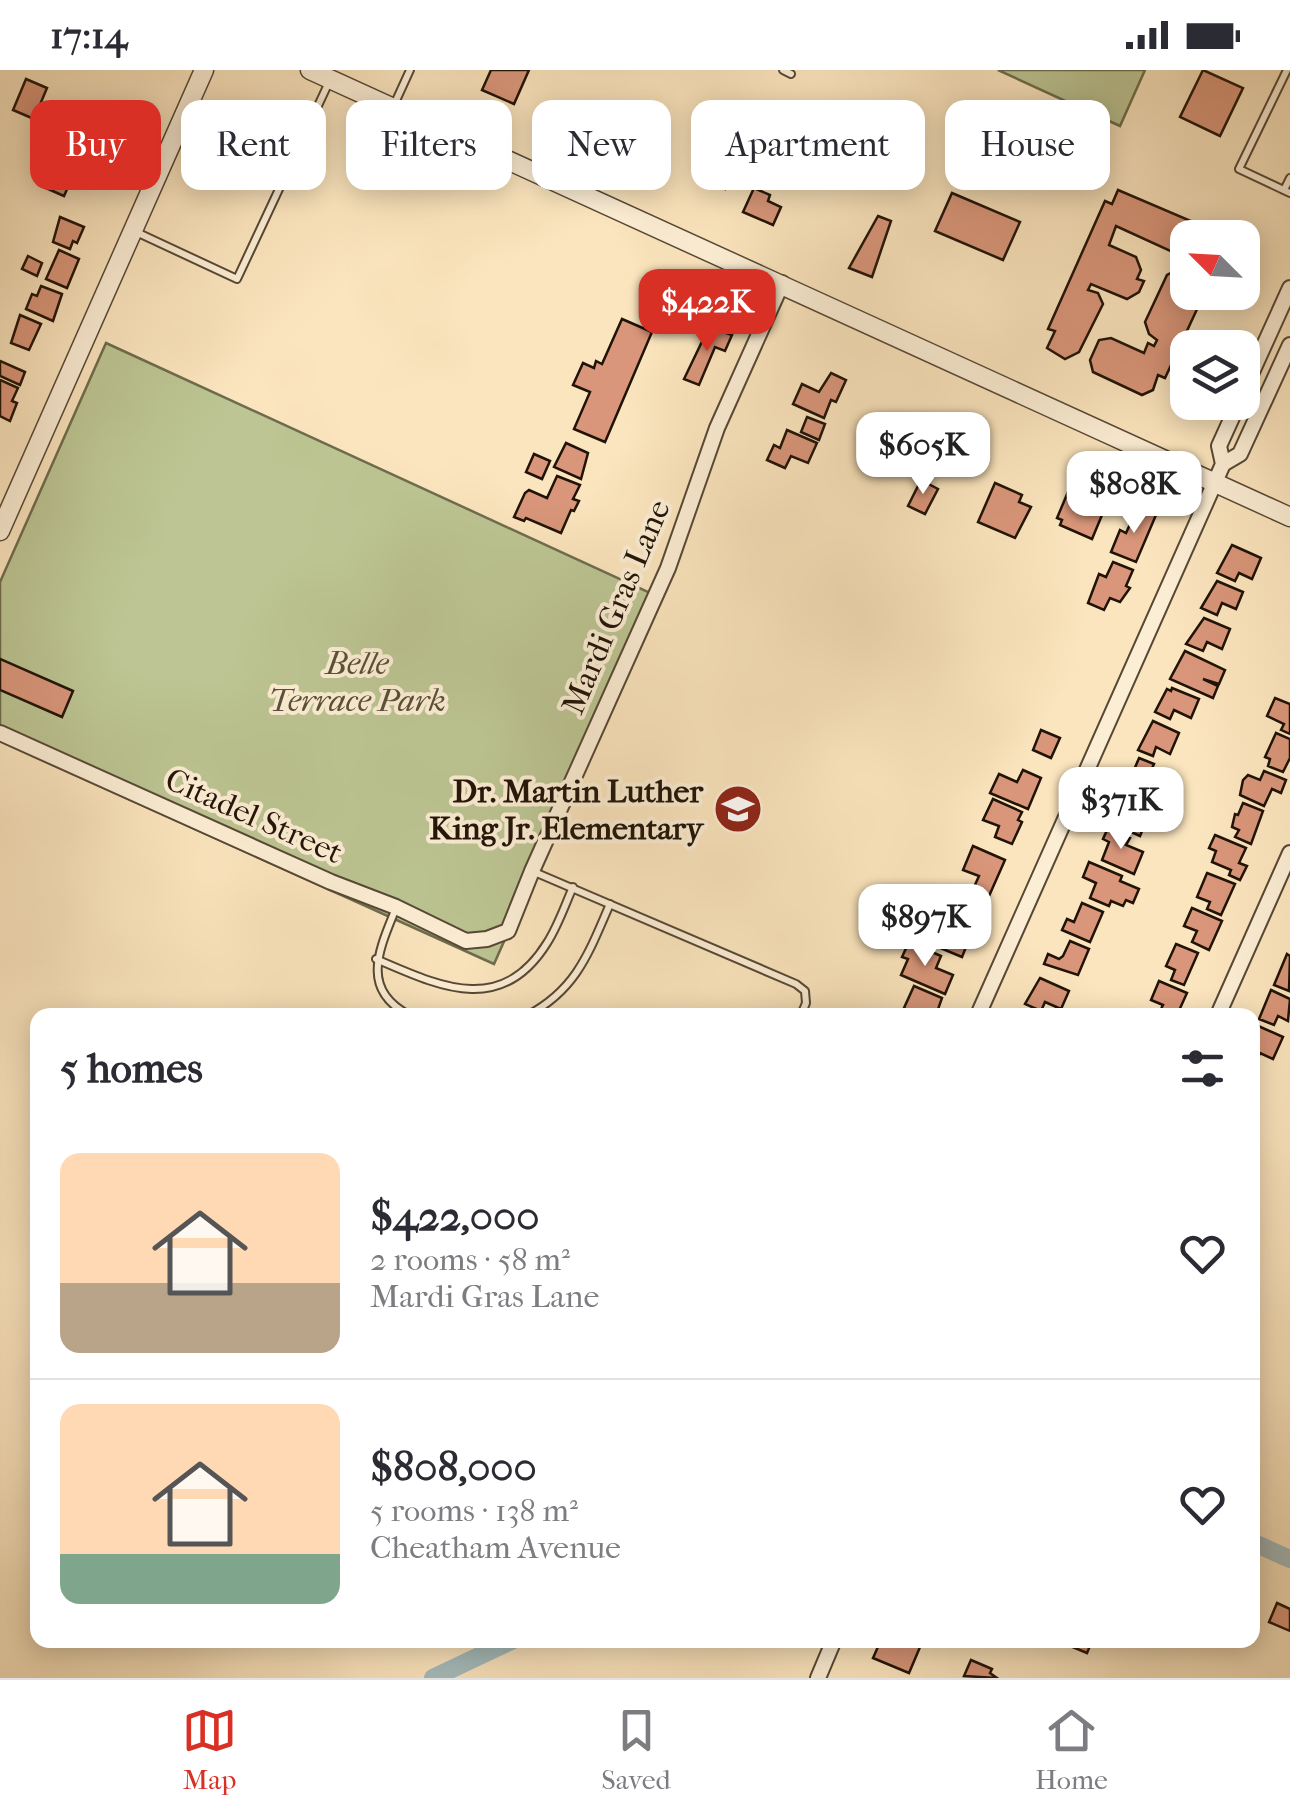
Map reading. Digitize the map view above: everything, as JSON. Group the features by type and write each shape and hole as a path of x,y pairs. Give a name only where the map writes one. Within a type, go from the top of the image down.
{"street":[{"path":"0,532 204,70"},
{"path":"310,70 380,100"},
{"path":"512,160 1290,517"},
{"name":"Mardi Gras Lane","path":"487,939 508,930 668,568 717,428 782,283"},
{"path":"1260,354 1290,288"},
{"path":"981,1008 1223,464 1240,454 1290,345"},
{"path":"1223,464 1219,446 1231,420"},
{"name":"Citadel Street","path":"0,733 466,941 487,939"},
{"path":"1221,1008 1290,853"},
{"path":"818,1678 831,1648"}],"lane":[{"path":"397,100 410,70"},
{"path":"1287,70 1239,169 1287,192 1290,178"},
{"path":"321,100 331,79"},
{"path":"133,231 237,278 279,190"},
{"path":"532,871 796,984 806,991 804,1008"},
{"path":"376,959 434,984 462,990 495,988 524,971 547,944 573,887"},
{"path":"541,1008 572,982 610,904"},
{"path":"396,907 376,959 379,985 396,1008"}],"green space":[{"path":"998,70 1145,70 1120,126 1110,121 1110,100 1063,100"},
{"name":"Belle Terrace Park","path":"106,343 657,596 494,964 0,741 0,582"}],"building":[{"path":"491,70 529,70 514,104 482,90"},
{"path":"1203,70 1243,88 1220,136 1180,117"},
{"path":"26,79 47,88 42,100 30,100 30,117 13,110"},
{"path":"753,190 770,195 768,201 781,207 773,225 743,212"},
{"path":"1118,190 1188,220 1170,220 1170,251 1116,226 1109,245 1136,257 1141,270 1137,279 1144,281 1139,292 1127,299 1091,284 1088,290 1098,293 1103,304 1079,352 1065,359 1047,348 1055,331 1048,329 1105,201 1112,204"},
{"path":"952,193 1020,222 1003,260 935,231"},
{"path":"878,216 891,221 872,277 849,268"},
{"path":"60,217 84,227 70,249 53,242"},
{"path":"59,250 79,259 67,288 46,279"},
{"path":"28,256 42,263 37,276 22,269"},
{"path":"1170,274 1170,310 1197,310 1187,330 1170,330 1170,367 1165,378 1158,375 1153,390 1142,395 1093,372 1090,360 1099,340 1111,338 1144,353 1148,343 1154,346 1157,340 1149,334 1145,322"},
{"path":"41,286 62,294 53,321 26,309 32,294 37,296"},
{"path":"20,315 41,324 29,350 11,343"},
{"path":"622,319 652,332 605,442 574,429 590,392 573,385 583,363 594,368 596,361 602,364"},
{"path":"709,327 732,335 725,351 715,347 699,385 684,379"},
{"path":"0,361 25,372 20,385 0,376"},
{"path":"831,373 846,380 824,418 793,404 802,384 819,392"},
{"path":"0,380 18,388 10,421 0,416"},
{"path":"882,414 918,435 904,464 877,452 880,445 871,440"},
{"path":"807,417 825,424 819,440 801,432"},
{"path":"787,430 817,443 808,463 791,456 785,468 767,460 774,445 780,448"},
{"path":"566,443 588,453 581,479 554,467"},
{"path":"534,454 550,461 542,479 526,472"},
{"path":"557,476 580,485 573,499 579,501 561,533 514,517 525,493 529,490 547,498"},
{"path":"921,480 938,489 925,514 908,506"},
{"path":"995,483 1022,495 1019,502 1031,507 1015,538 978,522"},
{"path":"1068,492 1080,497 1076,507 1080,501 1102,515 1092,539 1060,525 1062,520 1057,518"},
{"path":"1138,507 1156,515 1136,562 1111,552 1120,530 1126,533"},
{"path":"1232,545 1261,558 1252,579 1239,573 1235,581 1217,573"},
{"path":"1113,562 1133,570 1126,586 1130,588 1120,602 1110,598 1104,610 1088,603 1099,574 1106,577"},
{"path":"1217,581 1243,592 1236,609 1222,603 1217,615 1201,608"},
{"path":"1204,618 1230,629 1222,649 1207,642 1203,651 1186,644"},
{"path":"1185,651 1225,670 1219,684 1203,679 1218,686 1213,698 1170,679"},
{"path":"0,659 73,691 62,717 0,690"},
{"path":"1167,689 1199,699 1191,718 1174,710 1170,719 1155,712"},
{"path":"1275,698 1290,704 1290,734 1281,730 1284,724 1267,716"},
{"path":"1153,721 1179,733 1170,754 1156,747 1153,756 1138,750"},
{"path":"1041,730 1060,738 1051,758 1033,750"},
{"path":"1276,733 1290,739 1290,758 1283,772 1268,766 1270,759 1265,757"},
{"path":"1139,758 1154,764 1150,773 1168,781 1159,801 1133,789 1135,784 1129,782"},
{"path":"1023,770 1041,778 1028,809 990,793 999,774 1017,782"},
{"path":"1264,771 1286,780 1281,793 1272,789 1264,806 1240,795 1248,775 1260,780"},
{"path":"993,799 1022,812 1012,844 995,837 999,826 983,820"},
{"path":"1133,799 1152,807 1140,836 1107,821 1111,812 1123,817"},
{"path":"1243,803 1263,811 1251,844 1235,837 1239,830 1232,827"},
{"path":"1108,828 1130,838 1126,845 1143,852 1134,874 1102,860 1109,842 1103,839"},
{"path":"1215,835 1246,848 1239,863 1247,866 1240,880 1229,875 1231,870 1212,862 1216,851 1209,848"},
{"path":"973,846 1005,860 985,905 969,898 979,876 963,870"},
{"path":"1089,862 1122,876 1120,881 1139,889 1133,903 1126,900 1123,906 1111,901 1109,906 1090,898 1096,883 1083,877"},
{"path":"1207,873 1235,884 1221,915 1207,909 1210,902 1197,897"},
{"path":"1082,903 1103,912 1090,942 1062,930 1067,919 1074,922"},
{"path":"1192,908 1222,921 1209,950 1192,942 1197,931 1184,926"},
{"path":"931,910 960,922 954,936 968,942 962,957 919,939"},
{"path":"1070,941 1089,949 1078,975 1044,964 1048,954 1059,959 1063,956"},
{"path":"909,942 941,956 936,968 953,975 945,994 901,975 908,959 902,957"},
{"path":"1176,944 1198,953 1184,985 1171,980 1175,970 1166,966"},
{"path":"1287,954 1290,956 1289,991 1274,985"},
{"path":"1040,978 1069,991 1061,1008 1045,1002 1042,1008 1025,1004"},
{"path":"1159,981 1187,993 1180,1008 1162,1008 1163,1005 1151,1000"},
{"path":"914,986 942,998 938,1008 904,1008"},
{"path":"1271,990 1290,999 1288,1021 1278,1016 1274,1025 1260,1017"},
{"path":"1260,1027 1283,1037 1273,1059 1260,1053"},
{"path":"1277,1603 1290,1609 1290,1631 1269,1622"},
{"path":"877,1648 920,1648 909,1673 873,1658"},
{"path":"971,1660 992,1669 990,1673 997,1678 964,1676"}],"waterway":[{"path":"1260,1546 1290,1559"},
{"path":"433,1678 496,1648"}],"place":[{"name":"Dr. Martin Luther King Jr. Elementary","path":"738,809"}]}
